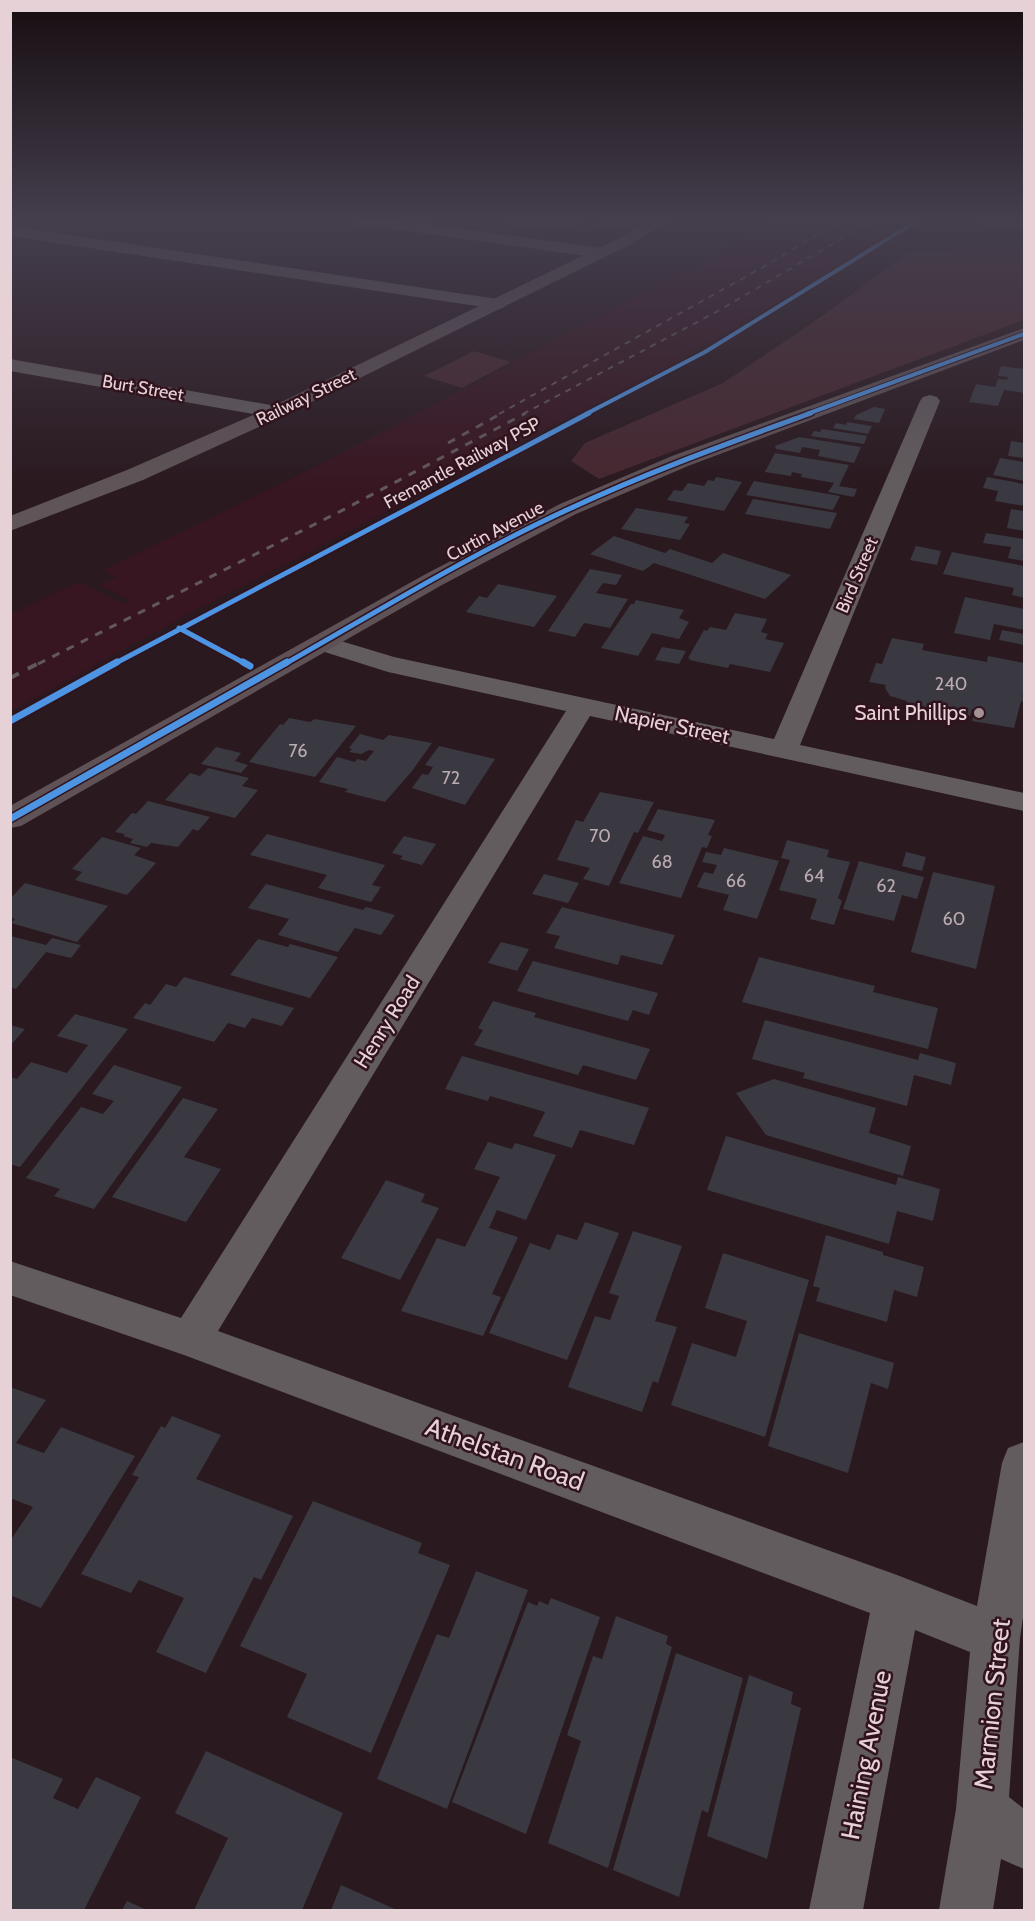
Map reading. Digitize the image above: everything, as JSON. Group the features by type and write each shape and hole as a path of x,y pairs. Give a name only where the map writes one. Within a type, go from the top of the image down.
{"main road":[{"name":"Curtin Avenue","path":"10,819 433,580 585,501 713,448 1024,334"}],"street":[{"name":"Railway Street","path":"14,525 135,476 276,412 487,309"},
{"name":"Burt Street","path":"10,364 276,412"},
{"name":"Bird Street","path":"784,749 930,401"},
{"name":"Napier Street","path":"321,643 388,664 1024,801"},
{"name":"Henry Road","path":"190,1339 583,706"},
{"name":"Athelstan Road","path":"10,1278 190,1339 897,1599 996,1638"},
{"name":"Marmion Street","path":"966,1911 982,1809 996,1638 1024,1462"},
{"name":"Haining Avenue","path":"836,1911 897,1599"},
{"path":"982,1809 1024,1843"}],"shaded area":[{"path":"613,309 767,309 688,356 187,615 11,711 11,614 79,582 123,604 129,600 100,585 116,577 104,570 319,465"},
{"path":"832,309 1024,309 1024,320 599,479 571,461 585,443 723,383"},
{"path":"474,351 511,362 462,388 424,376"}],"building":[{"path":"1001,366 1024,369 1024,393 1004,390 998,406 969,402 976,384 995,387 998,379 1007,380 1008,377 998,376"},
{"path":"874,407 885,409 879,423 854,419 856,415"},
{"path":"847,422 872,426 868,434 833,428 836,423 846,425"},
{"path":"822,429 867,436 864,444 811,436 814,431 820,432"},
{"path":"799,437 861,447 854,463 818,456 820,450 802,447 800,453 776,449 775,446"},
{"path":"1011,441 1024,443 1024,458 1008,456"},
{"path":"775,453 849,465 839,486 857,489 854,497 828,492 834,483 801,477 802,474 792,472 791,476 765,472"},
{"path":"1000,458 1024,462 1024,481 993,475"},
{"path":"716,477 742,482 724,511 667,500 674,490 682,491 688,483 704,486 708,480 714,481"},
{"path":"987,477 1024,484 1024,506 995,501 998,491 983,488"},
{"path":"754,481 840,496 833,510 746,495"},
{"path":"753,499 837,513 830,529 745,514"},
{"path":"636,508 688,517 684,523 690,524 680,540 621,529"},
{"path":"1011,509 1024,511 1024,531 1007,528"},
{"path":"986,533 1024,539 1024,561 1008,558 1011,547 983,543"},
{"path":"614,536 665,553 670,549 712,563 723,553 791,575 765,599 654,563 643,571 590,554"},
{"path":"916,546 941,551 937,565 910,560"},
{"path":"952,552 1024,566 1024,598 1012,595 1014,588 943,574"},
{"path":"590,569 622,575 616,585 603,583 596,593 628,599 610,628 584,623 575,637 548,631"},
{"path":"498,584 557,596 534,627 466,612 479,596 487,598"},
{"path":"965,597 1024,609 1024,630 994,624 990,640 954,633"},
{"path":"636,600 684,610 679,618 689,622 679,639 652,633 638,656 601,648 631,604 634,604"},
{"path":"735,613 767,619 761,632 768,634 765,639 784,643 770,672 730,664 728,668 689,660 704,630 707,631 710,627 726,630"},
{"path":"1002,630 1024,634 1024,645 999,640"},
{"path":"892,638 924,644 922,650 987,662 988,656 1024,663 1024,695 1021,696 1024,697 1024,702 1021,701 1014,728 972,721 975,710 972,709 970,716 906,703 907,701 890,696 885,688 886,685 869,682 876,663 882,664"},
{"path":"662,647 686,651 679,664 655,660"},
{"path":"289,718 310,722 315,719 356,726 315,777 249,762 280,724 283,725"},
{"path":"360,734 383,740 389,735 432,743 412,771 385,802 345,792 348,789 319,782 337,757 355,762 357,759 366,761 374,751 369,750 361,754 349,752 352,749 349,748"},
{"path":"439,746 495,759 465,805 412,788 422,774 428,775 433,767 425,765"},
{"path":"216,747 241,753 235,761 248,765 241,773 201,764"},
{"path":"208,768 249,778 242,786 258,790 235,818 165,800 190,773 200,776"},
{"path":"600,792 654,802 638,833 634,832 609,886 583,879 590,868 557,860 576,820 583,822"},
{"path":"148,801 210,817 198,831 193,829 178,847 151,843 147,847 130,843 133,839 115,832 132,813 136,814"},
{"path":"658,809 715,820 708,835 712,836 707,848 702,847 681,898 619,883 643,836 662,841 665,835 647,830"},
{"path":"267,834 385,865 372,885 381,887 371,902 318,888 327,875 250,855"},
{"path":"404,836 436,844 422,865 400,859 403,856 392,853"},
{"path":"102,837 141,848 134,855 156,863 127,895 75,880 82,872 72,869"},
{"path":"787,840 829,850 827,857 850,862 838,898 842,901 834,925 810,919 817,899 779,890 790,860 781,858"},
{"path":"724,848 779,861 757,919 723,910 729,895 697,887 704,872 713,874 717,865 702,862 706,852 721,855"},
{"path":"906,852 926,857 922,871 902,866"},
{"path":"859,861 924,877 917,899 902,895 894,921 843,909"},
{"path":"933,872 995,886 976,969 911,952"},
{"path":"544,874 579,883 568,903 532,894"},
{"path":"25,883 108,906 77,942 11,923 15,919 10,917 10,899"},
{"path":"266,884 363,910 366,907 395,915 381,935 355,928 338,952 278,935 289,919 248,908"},
{"path":"562,907 675,935 662,965 621,955 618,965 554,948 560,936 546,933"},
{"path":"10,936 46,945 52,938 81,945 71,958 46,952 16,989 10,987"},
{"path":"258,939 288,947 290,944 338,957 310,998 230,975"},
{"path":"501,942 529,949 517,971 488,963"},
{"path":"759,957 875,986 873,992 938,1008 928,1049 742,1002"},
{"path":"533,961 658,993 649,1015 633,1010 628,1021 517,991"},
{"path":"184,977 294,1008 282,1026 252,1018 245,1028 228,1023 214,1042 133,1018 145,1003 150,1005 166,984 176,987"},
{"path":"493,1001 536,1013 534,1017 650,1049 636,1080 583,1065 578,1075 474,1045 483,1030 478,1028"},
{"path":"75,1014 128,1029 20,1167 10,1164 10,1077 17,1079 31,1062 67,1073 88,1045 57,1036"},
{"path":"765,1020 918,1060 920,1053 956,1063 951,1085 914,1075 907,1106 803,1078 805,1073 752,1059"},
{"path":"10,1025 25,1029 10,1046"},
{"path":"462,1056 649,1108 634,1145 580,1130 572,1148 533,1136 545,1112 490,1096 488,1101 445,1089"},
{"path":"114,1065 182,1087 94,1209 54,1196 60,1189 26,1178 81,1107 103,1114 114,1101 92,1094"},
{"path":"774,1079 876,1108 869,1133 911,1146 903,1176 766,1135 736,1093"},
{"path":"183,1098 218,1109 184,1157 221,1169 186,1222 112,1197"},
{"path":"726,1136 896,1185 898,1177 940,1189 933,1221 897,1211 889,1244 707,1190"},
{"path":"488,1142 512,1149 515,1143 556,1155 526,1220 497,1210 489,1228 518,1237 492,1294 501,1297 483,1336 401,1311 437,1238 465,1247 500,1177 474,1169"},
{"path":"386,1180 425,1194 421,1202 439,1208 400,1280 341,1258"},
{"path":"585,1222 619,1233 567,1360 489,1333 530,1243 550,1250 557,1234 577,1240"},
{"path":"633,1231 682,1246 655,1321 677,1327 658,1383 653,1381 642,1412 568,1387 595,1316 610,1320 619,1296 609,1293"},
{"path":"826,1235 924,1267 917,1297 894,1290 887,1322 816,1301 820,1288 813,1286"},
{"path":"723,1253 809,1280 765,1437 671,1405 692,1343 736,1357 747,1321 705,1308"},
{"path":"799,1333 894,1363 888,1389 871,1383 848,1473 768,1446"},
{"path":"10,1387 46,1400 16,1443 44,1453 61,1427 135,1456 41,1608 10,1595 10,1541 33,1507 10,1498"},
{"path":"172,1416 221,1435 196,1479 293,1516 261,1580 254,1577 206,1673 156,1652 184,1598 139,1580 131,1593 81,1574 139,1477 132,1475 161,1426 165,1428"},
{"path":"313,1501 422,1543 418,1553 450,1565 371,1753 287,1717 307,1674 240,1646"},
{"path":"476,1571 528,1590 447,1809 377,1779 437,1634 449,1638"},
{"path":"551,1598 600,1617 526,1834 452,1802 528,1602 537,1606 539,1601 548,1605"},
{"path":"616,1616 668,1636 666,1644 672,1647 608,1868 548,1843 581,1741 567,1735 593,1656 602,1659"},
{"path":"676,1653 743,1678 708,1813 702,1810 679,1897 613,1870"},
{"path":"749,1675 793,1692 791,1704 801,1708 767,1859 707,1836"},
{"path":"206,1751 343,1813 302,1910 194,1910 228,1838 175,1813"},
{"path":"10,1757 63,1779 53,1798 78,1809 96,1777 141,1797 84,1910 10,1910"},
{"path":"341,1885 397,1910 331,1910"},
{"path":"127,1901 147,1910 122,1910"}],"railway":[{"path":"499,414 688,309"},
{"path":"523,414 722,309"},
{"path":"448,443 502,413"},
{"path":"38,664 339,512 526,413"},
{"path":"10,678 41,662"}],"cycle path":[{"name":"Fremantle Railway PSP","path":"10,721 179,628 705,352 778,309"},
{"path":"10,819 433,580 568,509 680,461 1024,334"},
{"path":"179,628 250,666"}],"place":[{"name":"Saint Phillips","path":"979,713"}]}
